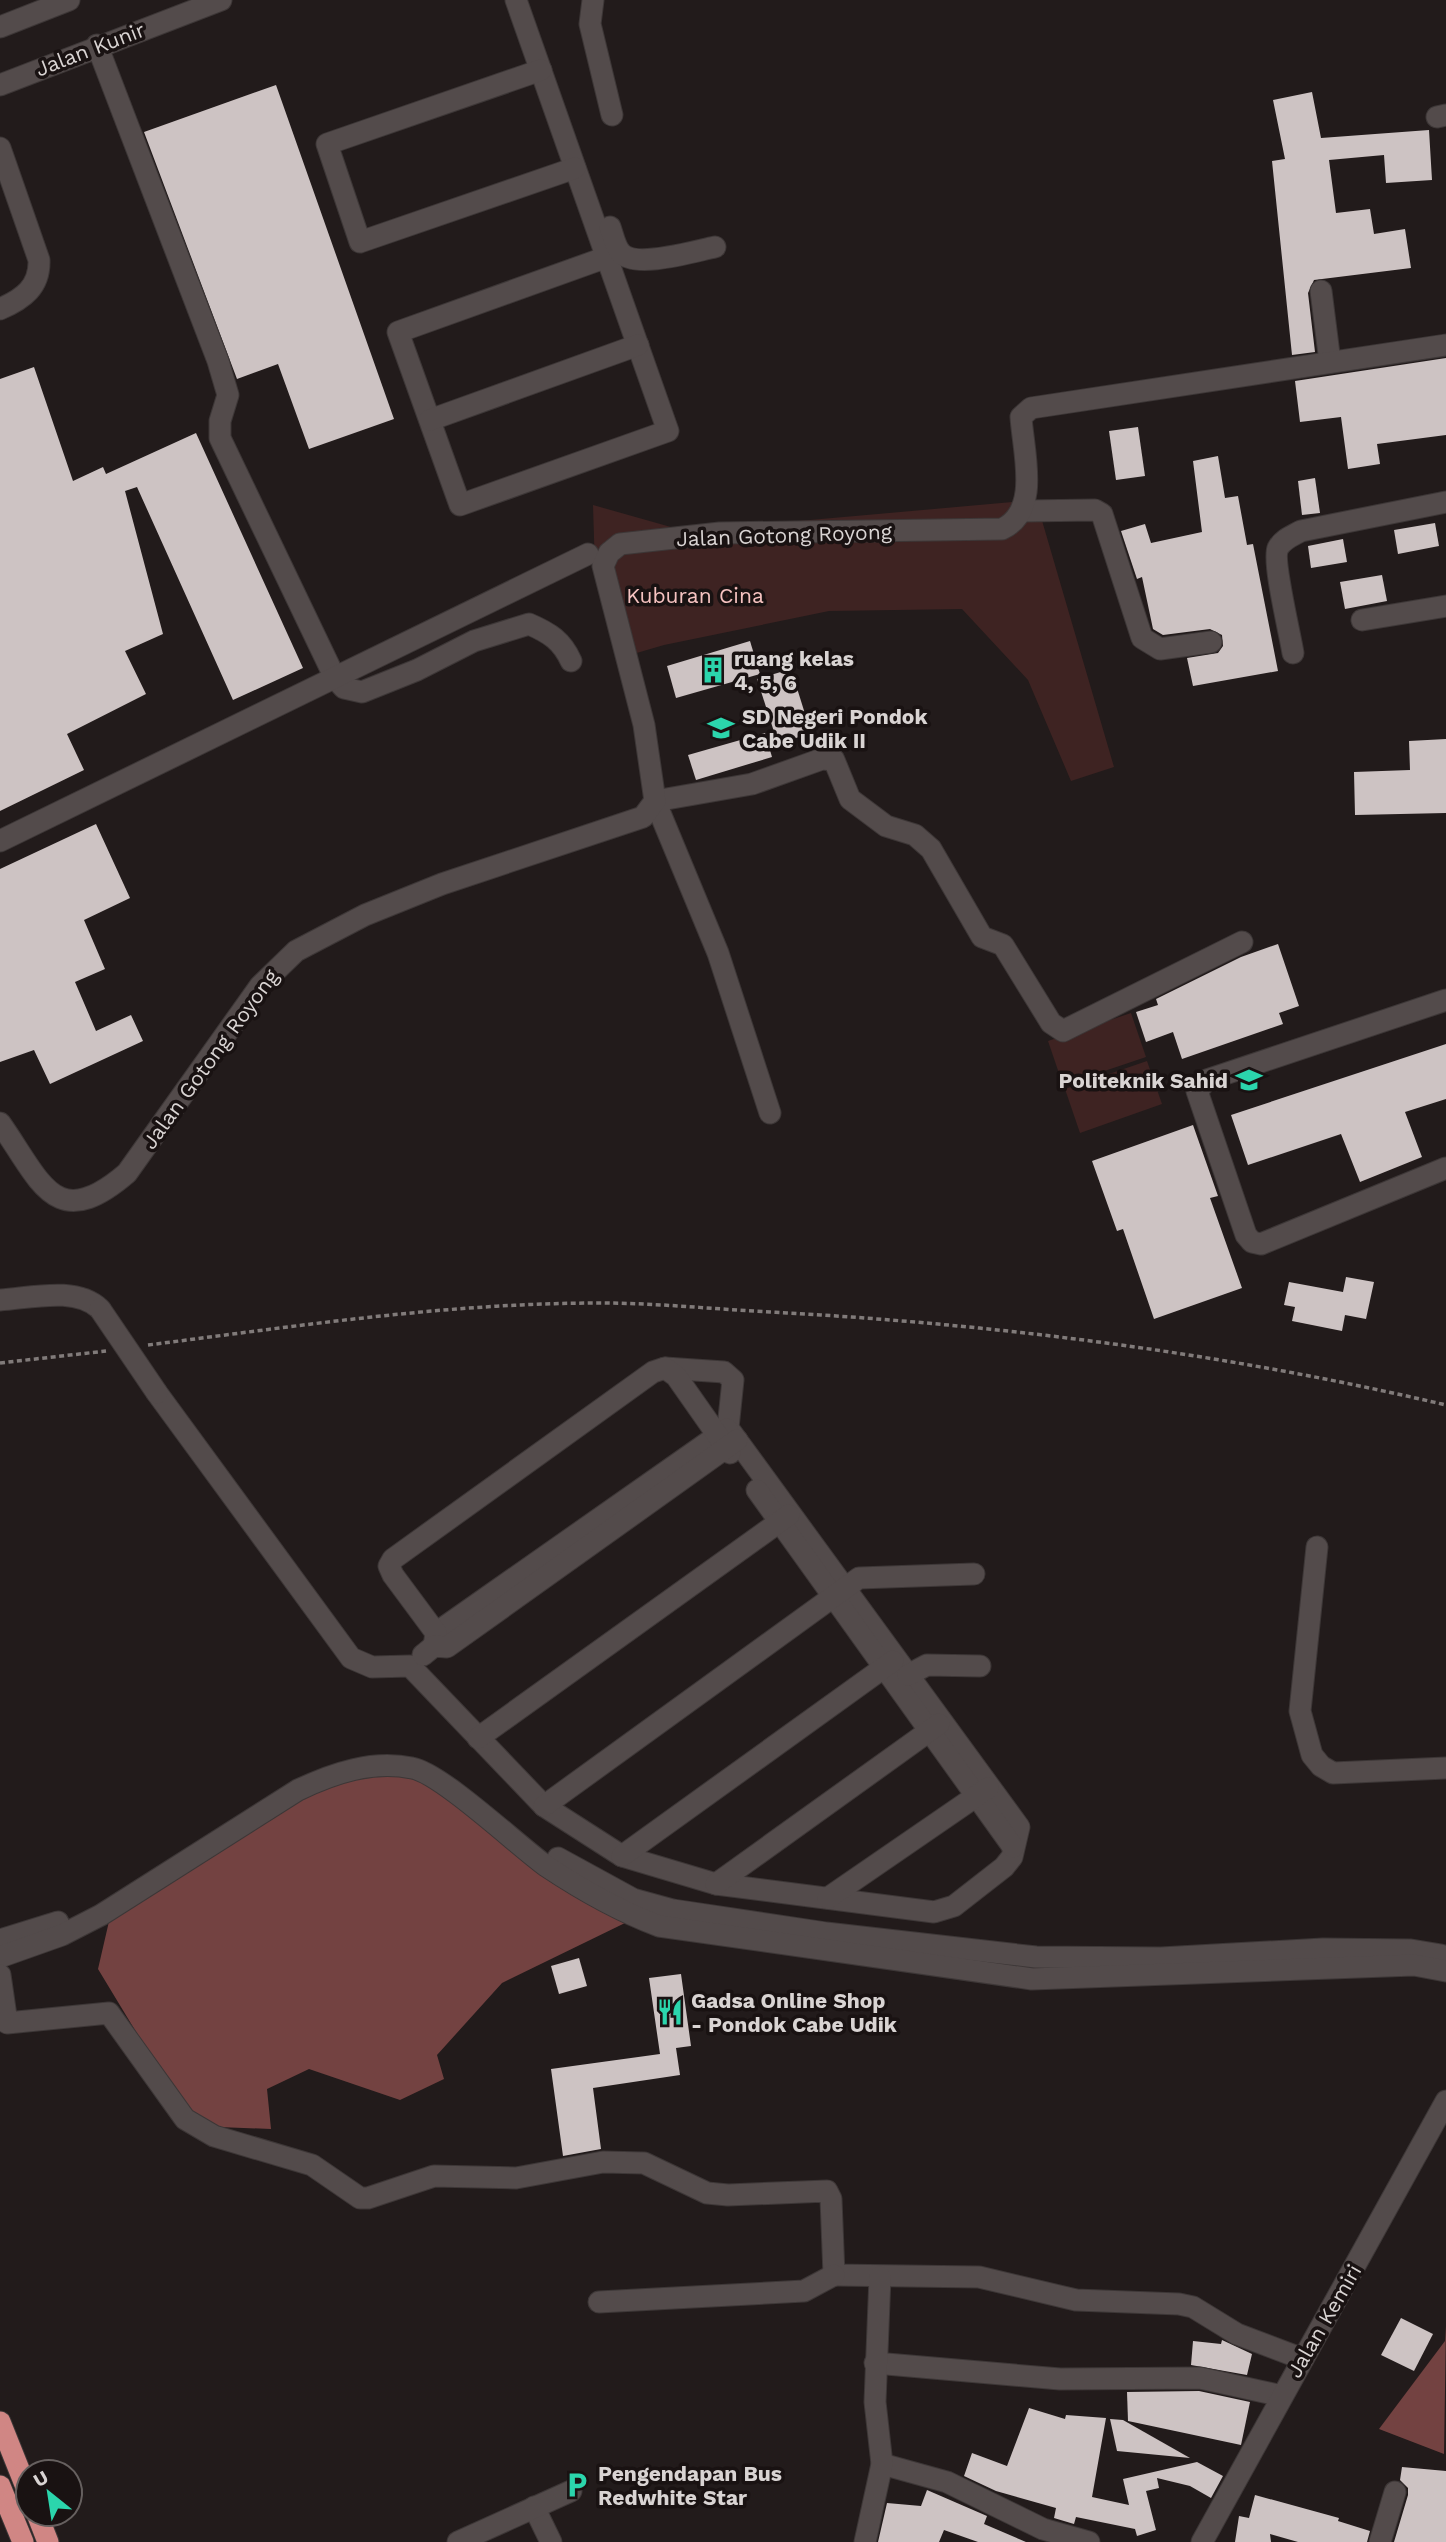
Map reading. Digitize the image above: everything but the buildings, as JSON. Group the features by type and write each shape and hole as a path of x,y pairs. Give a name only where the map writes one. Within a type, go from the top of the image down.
{"highway":[{"path":"0,2422 14,2458"},
{"path":"0,2486 23,2542"}],"street":[{"path":"0,27 69,0"},
{"name":"Jalan Kunir","path":"0,85 97,45 220,0"},
{"path":"516,0 607,257 668,431 460,505 398,332 607,257"},
{"path":"532,0 619,252 627,257 648,260 715,247"},
{"path":"593,0 590,24 612,115"},
{"path":"97,45 222,372 228,395 220,421 220,438 335,678 344,688 362,692 407,675 474,641 529,624 558,640 571,662"},
{"path":"541,70 327,144 360,242 575,168"},
{"path":"0,148 40,260 40,272 33,290 0,309"},
{"path":"1321,291 1330,362"},
{"path":"430,420 638,345"},
{"path":"1211,642 1160,649 1142,638 1102,514 1095,510 1024,510 1027,492 1021,416 1024,411 1446,345"},
{"path":"1293,653 1276,565 1277,550 1284,540 1301,531 1446,502"},
{"name":"Jalan Gotong Royong","path":"0,1123 44,1186 55,1196 68,1201 84,1202 105,1192 127,1173 260,986 296,951 365,915 442,884 643,817 655,801 644,724 603,566 609,553 620,544 720,533 1002,529 1015,523 1024,510"},
{"path":"0,841 588,554"},
{"path":"1362,620 1446,606"},
{"path":"770,1113 718,953 655,801 752,784 822,759 834,760 850,799 886,827 915,835 931,849 982,937 1003,945 1051,1023 1063,1031 1242,942"},
{"path":"1446,1000 1207,1080 1197,1091 1246,1235 1252,1242 1261,1244 1446,1168"},
{"path":"0,1300 73,1296 90,1299 100,1309 157,1393 351,1658 372,1667 410,1666 435,1640"},
{"path":"410,1666 544,1806 622,1856 716,1884 934,1912 954,1906 1004,1867 1012,1857 1013,1847 983,1791 896,1667 727,1437 676,1376 665,1367"},
{"path":"665,1367 724,1372 733,1380 727,1437 447,1647 435,1640 393,1575 389,1566 393,1559 653,1372 665,1367"},
{"path":"478,1738 786,1518"},
{"path":"1317,1547 1300,1711 1312,1755 1321,1766 1333,1773 1446,1768"},
{"path":"544,1806 839,1592 867,1577 974,1574"},
{"path":"622,1856 896,1667 980,1666"},
{"path":"716,1884 936,1726"},
{"path":"0,1940 76,1917 103,1904 301,1778 332,1764 371,1754 395,1753 420,1756 445,1771 551,1854 633,1899 673,1910 826,1933 1036,1957 1161,1958 1323,1950 1411,1950 1446,1956"},
{"path":"0,1957 62,1935 101,1915 298,1790 329,1776 368,1766 391,1765 415,1768 428,1775 546,1866 619,1911 659,1926 1032,1979 1414,1965 1446,1971"},
{"path":"828,1898 983,1791"},
{"path":"0,1975 3,2024 109,2014 185,2119 215,2136 312,2165 360,2198 368,2199 434,2176 516,2178 603,2162 644,2162 706,2193 728,2195 827,2191 831,2199 834,2275"},
{"name":"Jalan Kemiri","path":"1202,2542 1303,2359 1436,2140 1445,2105"},
{"path":"600,2302 804,2291 834,2275 979,2277 1076,2300 1179,2304 1193,2308 1237,2334 1303,2359"},
{"path":"865,2542 882,2464 875,2364 880,2277"},
{"path":"875,2364 1060,2379 1200,2378 1282,2396"},
{"path":"882,2464 947,2482 1043,2529 1089,2542"},
{"path":"458,2542 571,2491"},
{"path":"1380,2542 1395,2492"},
{"path":"534,2507 551,2542"}],"path":[{"path":"147,1346 450,1309 628,1304 907,1319 1053,1336 1188,1353 1446,1405"},
{"path":"0,1363 107,1350"}],"green space":[{"name":"Kuburan Cina","path":"1036,500 1114,767 1071,781 1028,680 962,609 829,611 664,645 623,657 595,570 593,505 685,531"},
{"path":"1131,1013 1146,1057 1063,1085 1048,1041"},
{"path":"1147,1061 1162,1104 1080,1133 1065,1089"}],"shaded area":[{"path":"400,1769 431,1780 545,1868 625,1923 502,1983 437,2055 444,2079 400,2100 309,2069 267,2089 271,2129 193,2126 98,1969 110,1917 323,1780"},
{"path":"1446,2326 1444,2454 1379,2429 1445,2341"}],"place":[{"name":"ruang kelas 4, 5, 6","path":"713,670"},
{"name":"SD Negeri Pondok Cabe Udik II","path":"721,728"},
{"name":"Politeknik Sahid","path":"1249,1080"},
{"name":"Gadsa Online Shop - Pondok Cabe Udik","path":"670,2012"},
{"name":"Pengendapan Bus Redwhite Star","path":"577,2485"}]}
